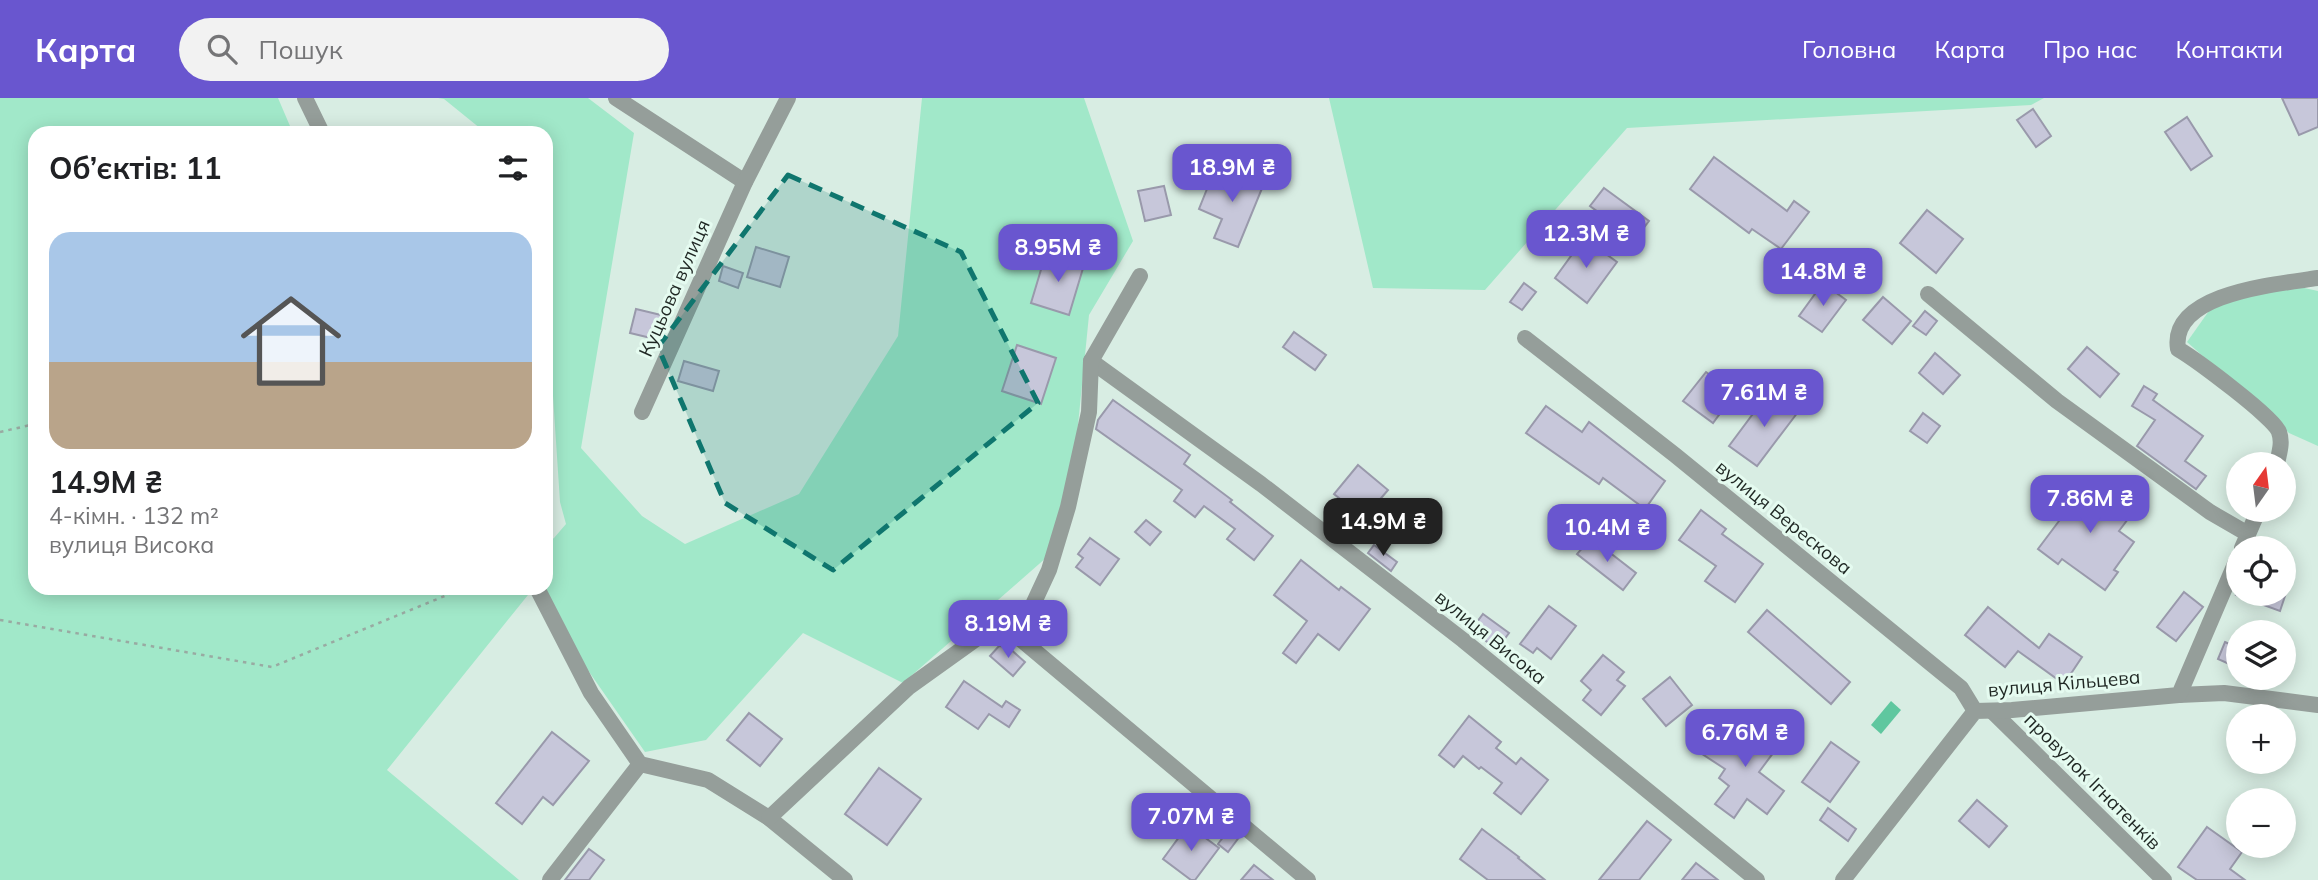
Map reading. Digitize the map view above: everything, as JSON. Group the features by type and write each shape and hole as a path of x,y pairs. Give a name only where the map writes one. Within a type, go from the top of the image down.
{"street":[{"path":"305,98 319,126"},
{"path":"616,98 745,182"},
{"name":"Куцьова вулиця","path":"642,412 745,182 789,98"},
{"path":"1018,637 1049,570 1068,507 1089,412 1091,361 1140,275"},
{"path":"2280,452 2282,444 2279,429 2198,361 2178,349 2179,328 2189,316 2206,304 2251,287 2318,278"},
{"path":"1928,294 2057,401 2239,536"},
{"name":"вулиця Верескова","path":"1525,338 1675,455 1961,688 1975,711"},
{"name":"вулиця Висока","path":"1091,361 1261,484 1463,640 1757,880"},
{"path":"2179,695 2226,585"},
{"path":"541,595 590,693 640,764 708,779 769,818 845,880"},
{"path":"769,818 909,687 984,634 1018,637 1308,880"},
{"name":"вулиця Кільцева","path":"1843,880 1975,711 1993,712 2224,693 2318,705"},
{"name":"провулок Ігнатенків","path":"1993,712 2164,880"},
{"path":"550,880 640,764"}],"path":[{"path":"0,432 28,426"},
{"path":"0,620 272,667 447,595"}],"highlighted area":[{"path":"788,175 961,252 1038,403 833,570 725,503 658,347"}],"shaded area":[{"path":"0,98 278,98 290,126 28,126 28,595 528,595 387,770 519,880 0,880"},
{"path":"438,98 588,98 634,133 581,448 642,516 685,544 799,494 898,336 922,98 1084,98 1133,241 1089,315 1075,455 1047,557 903,683 803,633 706,740 645,752 535,595 553,595 553,539 566,524 560,502 553,396 553,126 477,126 444,99"},
{"path":"1329,98 2044,98 2031,105 1627,128 1485,290 1373,288"},
{"path":"2286,284 2318,291 2318,446 2289,433 2187,342 2211,308"},
{"path":"1891,701 1901,710 1881,734 1871,725"}],"building":[{"path":"2282,98 2318,98 2318,127 2299,135"},
{"path":"2033,109 2051,136 2036,147 2017,120"},
{"path":"2187,117 2212,156 2191,170 2165,132"},
{"path":"1714,157 1787,211 1794,201 1809,212 1781,249 1752,229 1749,233 1690,189"},
{"path":"1215,169 1238,179 1241,171 1265,181 1238,247 1214,238 1222,219 1199,209"},
{"path":"1164,186 1171,215 1145,221 1138,191"},
{"path":"1604,188 1649,221 1635,239 1590,206"},
{"path":"1927,210 1963,239 1936,273 1900,243"},
{"path":"1584,238 1617,262 1587,303 1555,278"},
{"path":"756,247 789,257 780,287 747,277"},
{"path":"1046,253 1084,265 1069,315 1031,303"},
{"path":"723,266 743,273 738,288 719,281"},
{"path":"1524,283 1536,292 1522,310 1510,302"},
{"path":"1823,283 1846,300 1822,332 1799,316"},
{"path":"1883,297 1911,321 1892,344 1863,320"},
{"path":"636,309 661,315 655,339 630,333"},
{"path":"1925,311 1937,321 1926,335 1913,326"},
{"path":"1294,332 1326,355 1315,370 1283,347"},
{"path":"1017,345 1056,358 1041,404 1002,391"},
{"path":"2087,347 2119,374 2100,397 2068,369"},
{"path":"1935,353 1960,375 1943,394 1919,373"},
{"path":"684,361 719,371 713,391 678,381"},
{"path":"1706,372 1735,393 1713,423 1683,401"},
{"path":"2144,386 2157,394 2153,400 2203,436 2185,461 2206,476 2196,489 2137,446 2155,420 2132,406"},
{"path":"1770,391 1798,412 1757,466 1729,446"},
{"path":"1113,400 1190,455 1184,464 1232,500 1230,502 1273,536 1254,560 1227,539 1235,529 1204,506 1195,517 1174,501 1182,490 1096,429 1098,420"},
{"path":"1546,406 1582,432 1589,422 1665,481 1645,509 1603,478 1599,484 1526,433"},
{"path":"1923,413 1940,426 1927,443 1910,431"},
{"path":"1358,465 1388,490 1364,518 1334,494"},
{"path":"2074,481 2112,509 2122,496 2137,507 2119,531 2134,542 2114,570 2118,572 2105,590 2062,559 2058,564 2038,549 2065,513 2055,506"},
{"path":"1701,510 1726,529 1722,534 1763,564 1735,602 1705,581 1716,566 1679,540"},
{"path":"1146,520 1161,532 1150,545 1135,532"},
{"path":"1090,538 1119,559 1100,585 1076,567 1083,558 1078,554"},
{"path":"1591,538 1636,573 1623,590 1577,554"},
{"path":"1374,545 1397,562 1391,571 1368,553"},
{"path":"1301,560 1339,590 1341,587 1370,609 1339,650 1318,634 1296,663 1283,653 1307,621 1274,595"},
{"path":"2184,592 2203,607 2176,641 2157,627"},
{"path":"1549,606 1576,626 1551,659 1537,648 1533,653 1520,644"},
{"path":"2266,606 2282,606 2280,611"},
{"path":"1988,607 2039,648 2049,634 2082,657 2064,684 2018,651 2005,667 1965,635"},
{"path":"1767,610 1850,682 1831,704 1748,632"},
{"path":"1483,614 1509,633 1497,649 1471,630"},
{"path":"2225,642 2226,663 2218,659"},
{"path":"999,646 1008,647 1025,662 1013,676 990,656"},
{"path":"1603,655 1624,672 1617,680 1625,686 1601,715 1583,700 1591,690 1581,681"},
{"path":"1670,677 1692,705 1666,726 1643,699"},
{"path":"964,681 1002,707 1006,701 1020,710 1009,727 989,714 978,729 946,707"},
{"path":"749,713 782,739 760,766 727,740"},
{"path":"1469,716 1501,742 1496,748 1516,764 1521,758 1548,780 1521,814 1494,793 1502,783 1481,767 1479,769 1463,756 1454,767 1439,755"},
{"path":"1762,721 1785,737 1759,772 1784,791 1767,814 1747,799 1734,818 1715,804 1729,786 1719,778 1725,769 1696,750 1709,730 1741,750"},
{"path":"552,732 589,761 553,805 543,797 522,824 496,803"},
{"path":"1831,742 1859,762 1830,802 1802,782"},
{"path":"879,768 921,799 887,845 845,814"},
{"path":"1977,800 2007,826 1989,847 1959,821"},
{"path":"1828,808 1856,829 1848,841 1820,820"},
{"path":"1647,821 1671,840 1639,880 1599,880"},
{"path":"1188,825 1219,848 1195,880 1191,880 1163,859"},
{"path":"2207,827 2226,841 2226,858 2238,858 2230,869 2245,880 2197,880 2178,867"},
{"path":"1230,828 1240,836 1228,852 1218,844"},
{"path":"1482,829 1545,880 1488,880 1460,859"},
{"path":"589,849 604,860 589,880 565,880"},
{"path":"1696,863 1718,880 1682,880"},
{"path":"1254,865 1273,880 1241,880"}]}
